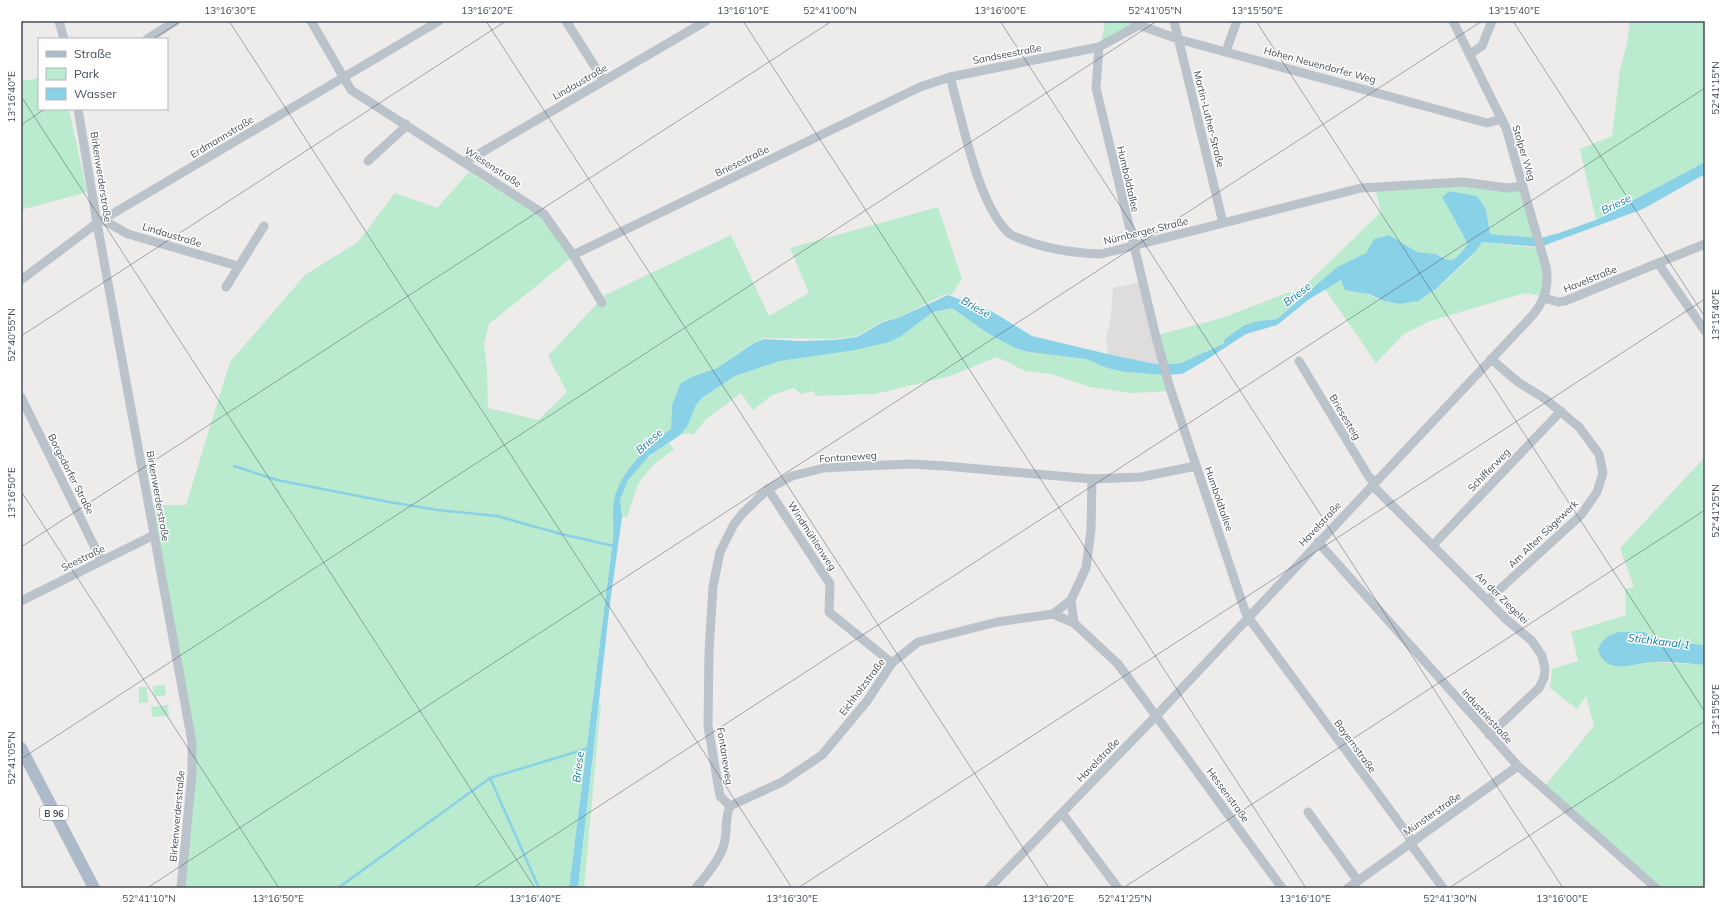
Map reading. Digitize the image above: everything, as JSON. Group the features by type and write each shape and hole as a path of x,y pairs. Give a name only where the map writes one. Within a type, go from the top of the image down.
{"main road":[{"name":"B 96","path":"21,748 94,888"}],"street":[{"path":"59,21 64,38"},
{"path":"149,38 176,21"},
{"name":"Wiesenstraße","path":"311,21 351,90 544,214 573,255 602,303"},
{"name":"Erdmannstraße","path":"21,280 100,222 439,21"},
{"path":"566,21 604,81"},
{"name":"Lindaustraße","path":"465,162 706,21"},
{"name":"Martin-Luther-Straße","path":"1174,21 1223,223"},
{"path":"1226,51 1237,21"},
{"name":"Stolper Weg","path":"1453,21 1502,119 1509,137 1548,276 1544,298"},
{"path":"1470,54 1482,46 1492,21"},
{"path":"1099,47 1136,23"},
{"name":"Hohen Neuendorfer Weg","path":"1136,23 1178,39 1486,123 1502,119"},
{"name":"Sandseestraße","path":"920,87 950,76 1099,47"},
{"name":"Humboldtallee","path":"1099,47 1096,88 1133,247 1162,358 1170,388 1248,617"},
{"name":"Nürnberger Straße","path":"950,76 981,189 994,213 1011,234 1040,246 1069,253 1101,254 1133,247 1361,188 1408,184 1462,182 1508,188 1522,186"},
{"name":"Briesestraße","path":"573,255 920,87"},
{"name":"Birkenwerderstraße","path":"78,110 100,222 154,535 192,742 192,773 181,888"},
{"path":"368,161 403,129 406,124"},
{"name":"Lindaustraße","path":"100,222 128,234 238,266"},
{"path":"226,286 264,226"},
{"name":"Havelstraße","path":"989,888 1156,716 1530,318 1544,298 1558,302 1565,301 1705,244"},
{"path":"1658,263 1705,331"},
{"name":"Am Alten Sägewerk","path":"1488,600 1582,514 1597,492 1603,473 1599,454 1583,432 1561,411 1544,398 1518,382 1491,359"},
{"name":"Briesesteig","path":"1299,361 1373,484"},
{"name":"Borgsdorfer Straße","path":"21,397 102,560"},
{"name":"Schifferweg","path":"1433,545 1561,411"},
{"name":"Fontaneweg","path":"730,806 720,796 708,726 709,651 713,586 720,552 734,524 743,513 768,489 792,476 824,468 897,465 945,466 1092,479 1141,477 1196,466"},
{"name":"Eichholzstraße","path":"1074,623 1072,600 1086,568 1091,530 1092,479"},
{"name":"An der Ziegelei","path":"1373,484 1507,620 1538,648 1542,656 1545,668 1544,678 1539,688 1489,735"},
{"name":"Windmühlenweg","path":"768,489 830,584 829,612 892,663"},
{"name":"Seestraße","path":"21,601 154,535"},
{"name":"Industriestraße","path":"1318,542 1518,766 1656,888"},
{"name":"Eichholzstraße","path":"730,806 782,782 822,755 867,701 892,663 918,642 997,622 1053,614 1072,600"},
{"path":"1053,614 1074,623 1118,664 1156,716"},
{"name":"Bayernstraße","path":"1248,617 1408,836 1410,843 1443,888"},
{"name":"Hessenstraße","path":"1156,716 1282,888"},
{"name":"Münsterstraße","path":"1348,888 1518,766"},
{"path":"696,888 723,851 726,839 726,816 730,806"},
{"path":"1308,812 1358,881"},
{"path":"1062,813 1118,888"}],"shaded area":[{"path":"1140,282 1161,365 1108,355 1106,338 1111,317 1113,288"}],"green space":[{"path":"1105,21 1130,21 1134,25 1101,44"},
{"path":"1630,21 1705,21 1705,162 1596,220 1580,149 1612,136 1620,70 1627,43"},
{"path":"38,78 38,110 69,110 87,192 21,210 21,81"},
{"path":"469,172 540,216 571,258 489,324 484,343 487,368 488,408 538,420 567,392 548,356 605,295 731,235 769,316 809,293 790,248 938,207 962,279 952,294 943,295 898,318 883,321 857,336 834,339 764,338 753,343 717,368 690,377 680,384 672,405 671,429 639,457 614,500 613,539 569,888 183,888 195,772 149,505 186,505 230,362 305,275 358,242 395,193 437,208"},
{"path":"1470,183 1521,187 1536,238 1490,234 1486,209 1477,196 1449,191 1442,197 1468,244 1458,256 1452,260 1445,259 1436,254 1417,252 1389,235 1374,239 1366,253 1337,267 1277,319 1258,321 1223,344 1181,363 1165,365 1157,335 1219,319 1303,287 1381,212 1375,189 1423,189"},
{"path":"1482,242 1539,248 1544,267 1543,296 1525,293 1430,321 1404,334 1376,363 1325,289 1342,280 1372,296 1385,301 1409,303 1434,290 1449,278 1469,259"},
{"path":"952,308 1015,348 1029,352 1086,359 1107,368 1125,372 1164,375 1173,391 1130,393 1090,387 1051,374 1025,371 997,357 950,376 875,394 816,396 813,391 801,394 794,388 772,395 753,410 741,393 706,419 693,435 689,433 680,435 687,427 696,404 702,398 735,376 780,361 876,345 933,312"},
{"path":"669,443 674,449 654,464 638,484 627,517 622,517 620,502 625,484 645,460"},
{"path":"1704,458 1705,645 1661,641 1656,638 1638,665 1653,662 1705,665 1705,888 1659,888 1545,786 1594,726 1586,696 1577,709 1550,688 1552,669 1578,661 1571,632 1626,615 1625,589 1634,587 1620,548"},
{"path":"165,685 166,695 154,697 153,686"},
{"path":"139,687 147,687 148,702 139,703"},
{"path":"601,703 584,888 578,888 599,704"},
{"path":"168,705 169,716 152,717 151,707"}],"water":[{"name":"Briese","path":"1705,162 1705,174 1643,209 1540,247 1482,242 1475,252 1436,289 1418,301 1400,304 1384,301 1369,294 1345,290 1341,280 1308,300 1277,325 1246,334 1182,374 1164,375 1125,372 1107,368 1086,359 1029,352 1015,348 989,334 952,308 933,312 901,336 889,342 855,350 780,361 735,376 702,398 696,405 687,427 680,435 649,456 628,480 620,500 622,517 610,603 578,888 569,888 613,539 614,501 617,491 628,470 654,442 671,429 672,405 680,384 691,377 717,368 754,343 764,339 800,341 834,340 857,337 883,322 898,318 948,295 991,311 1032,336 1161,365 1181,363 1223,344 1225,339 1243,326 1258,321 1277,319 1337,267 1366,253 1374,239 1389,235 1417,252 1436,254 1445,259 1452,260 1458,256 1468,244 1442,197 1449,191 1477,196 1486,209 1490,234 1540,238 1596,220"},
{"name":"Stichkanal 1","path":"1619,632 1644,632 1661,641 1705,645 1705,665 1661,662 1630,666 1614,666 1607,663 1602,658 1598,649 1606,638"}],"waterway":[{"path":"234,466 277,480 389,502 438,510 497,516 561,534 614,546"},
{"name":"Briese","path":"338,888 490,778 589,748"},
{"path":"490,778 539,888"}]}
